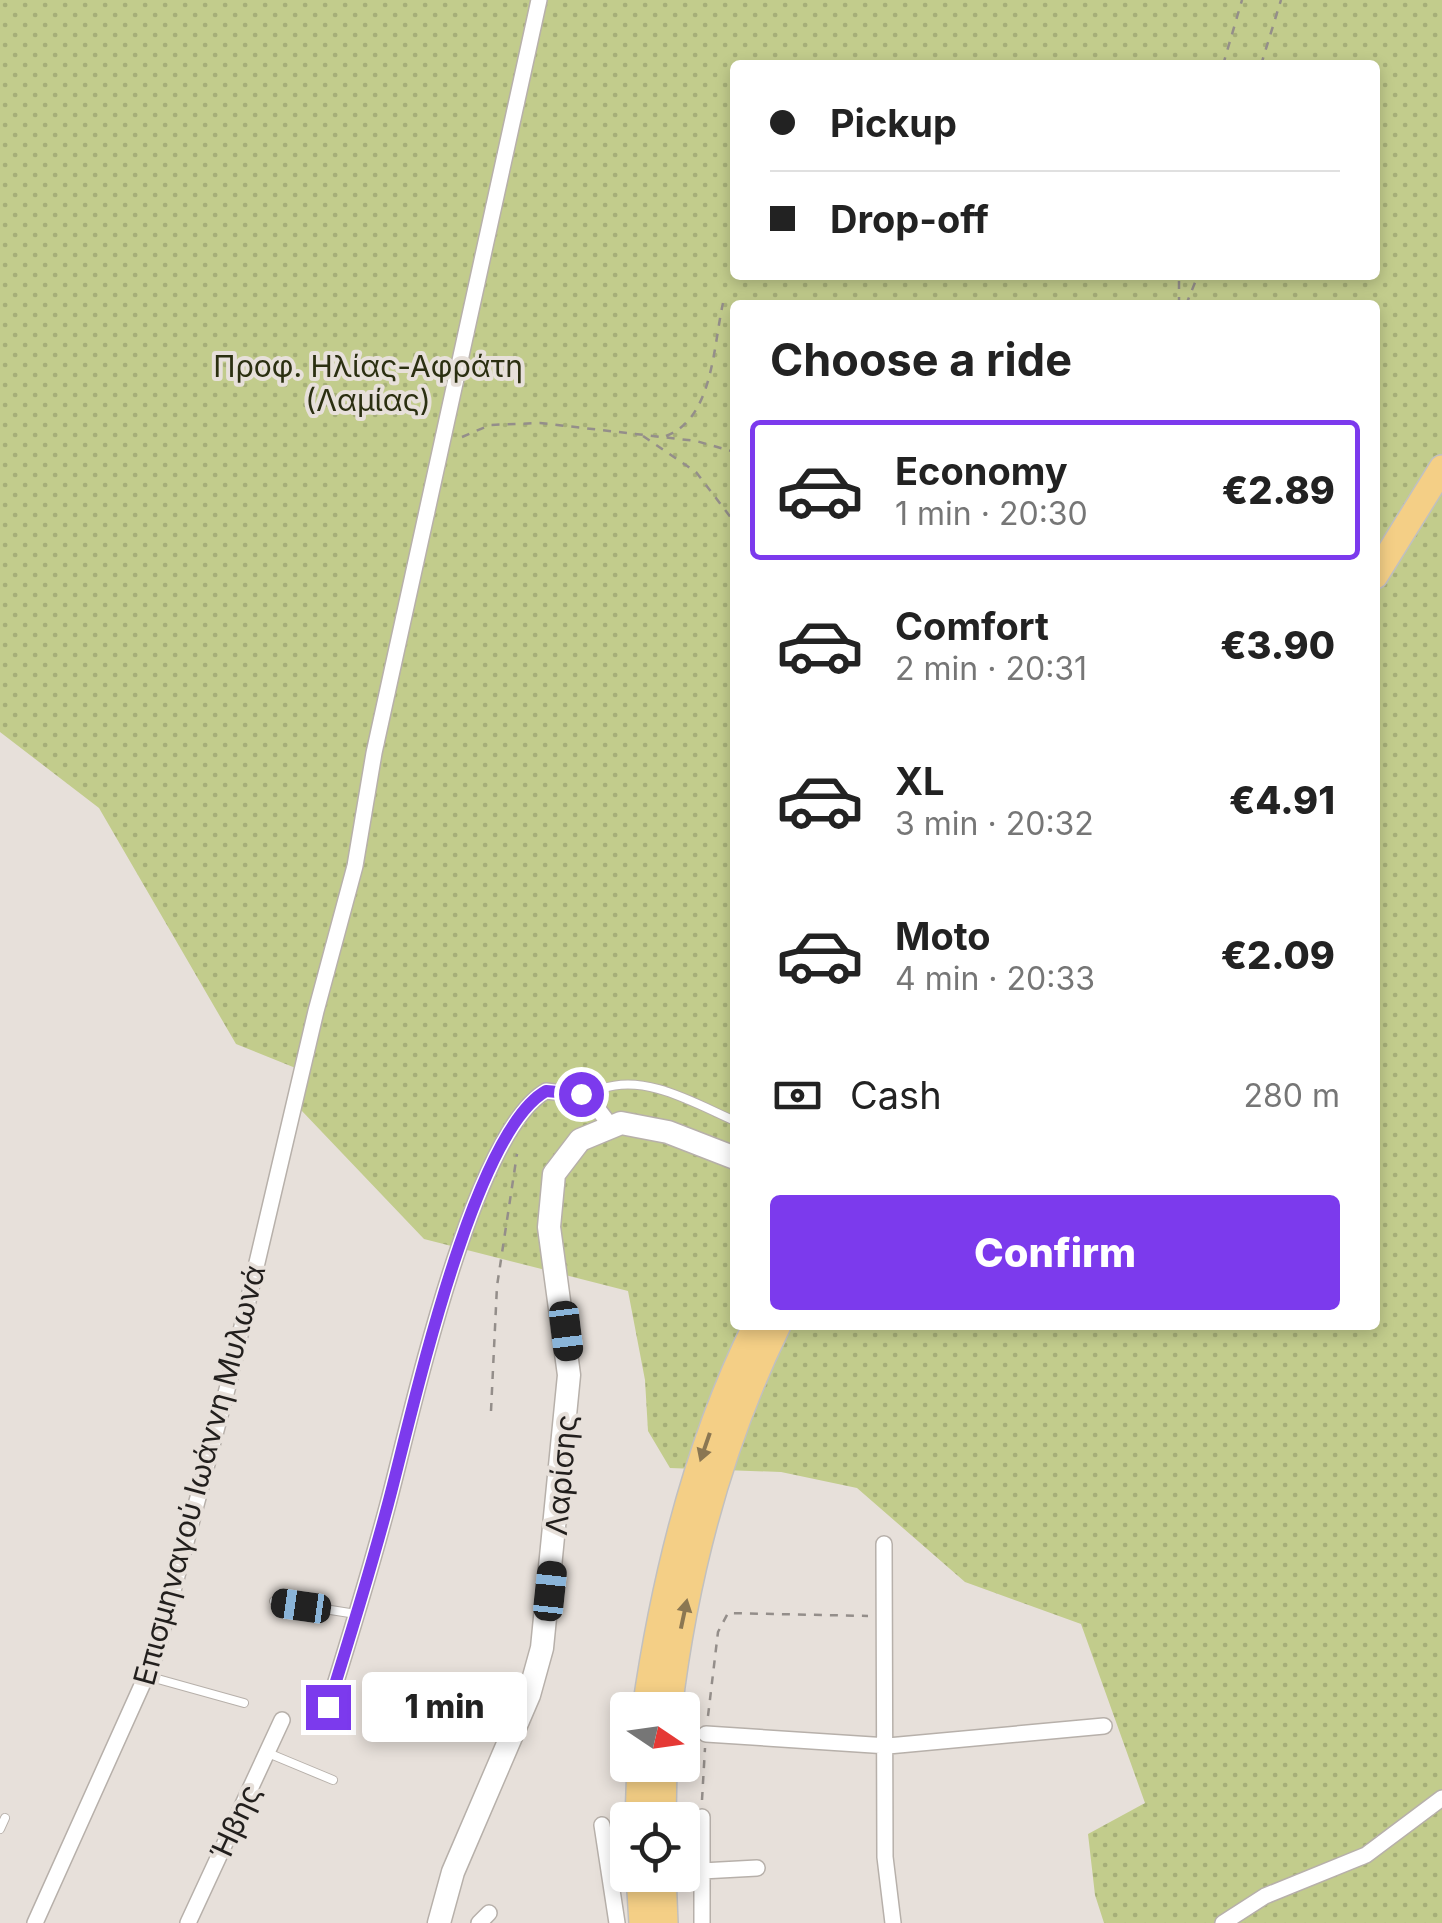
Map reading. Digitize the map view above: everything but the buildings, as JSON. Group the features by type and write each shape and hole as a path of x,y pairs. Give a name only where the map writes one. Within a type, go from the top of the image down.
{"main road":[{"path":"1380,568 1442,468"},
{"path":"610,1125 642,1124 730,1156"},
{"name":"Λαρίσης","path":"439,1923 453,1872 528,1695 542,1648 570,1375 548,1227 551,1185 568,1150 610,1125"},
{"path":"694,1143 730,1169"},
{"path":"648,1692 692,1487 714,1422 754,1330"},
{"path":"671,1692 712,1493 743,1401 776,1330"},
{"path":"640,1892 642,1923"},
{"path":"664,1892 666,1923"}],"street":[{"name":"Επισμηναγού Ιωάννη Μυλωνά","path":"34,1923 147,1676 229,1382 316,1012 355,866 374,753 539,0"},
{"path":"328,1707 444,1288 498,1157 537,1096 565,1090 592,1100 610,1125"},
{"path":"884,1544 888,1746 885,1888 892,1923"},
{"name":"Ήβης","path":"188,1923 282,1720"},
{"path":"706,1734 888,1746 1104,1726"},
{"path":"1224,1923 1265,1896 1366,1854 1442,1798"},
{"path":"702,1817 702,1923"},
{"path":"602,1825 617,1923"},
{"path":"702,1871 757,1868"}],"lane":[{"path":"592,1100 602,1089 632,1084 730,1119"},
{"path":"274,1602 356,1614"},
{"path":"147,1676 244,1703"},
{"path":"497,1734 493,1721 501,1705 515,1700"},
{"path":"267,1752 333,1780"},
{"path":"0,1829 5,1818"}],"path":[{"path":"1224,60 1242,0"},
{"path":"1263,60 1281,0"},
{"path":"664,437 684,430 696,413 723,303"},
{"path":"444,440 512,422 664,437 730,451"},
{"path":"642,436 696,472 730,516"},
{"path":"491,1411 501,1249 518,1153"},
{"path":"702,1817 706,1734 718,1632 728,1613 886,1616"}],"green space":[{"name":"Προφ. Ηλίας-Αφράτη (Λαμίας)","path":"0,0 1442,0 1442,1923 1104,1923 1095,1895 1088,1834 1145,1803 1081,1624 965,1582 857,1488 781,1472 670,1468 648,1431 645,1380 628,1291 424,1239 301,1110 308,1073 236,1044 99,808 0,732"}],"route":[{"path":"328,1707 377,1546 444,1288 466,1231 507,1138 528,1105 546,1091 581,1094"}]}
